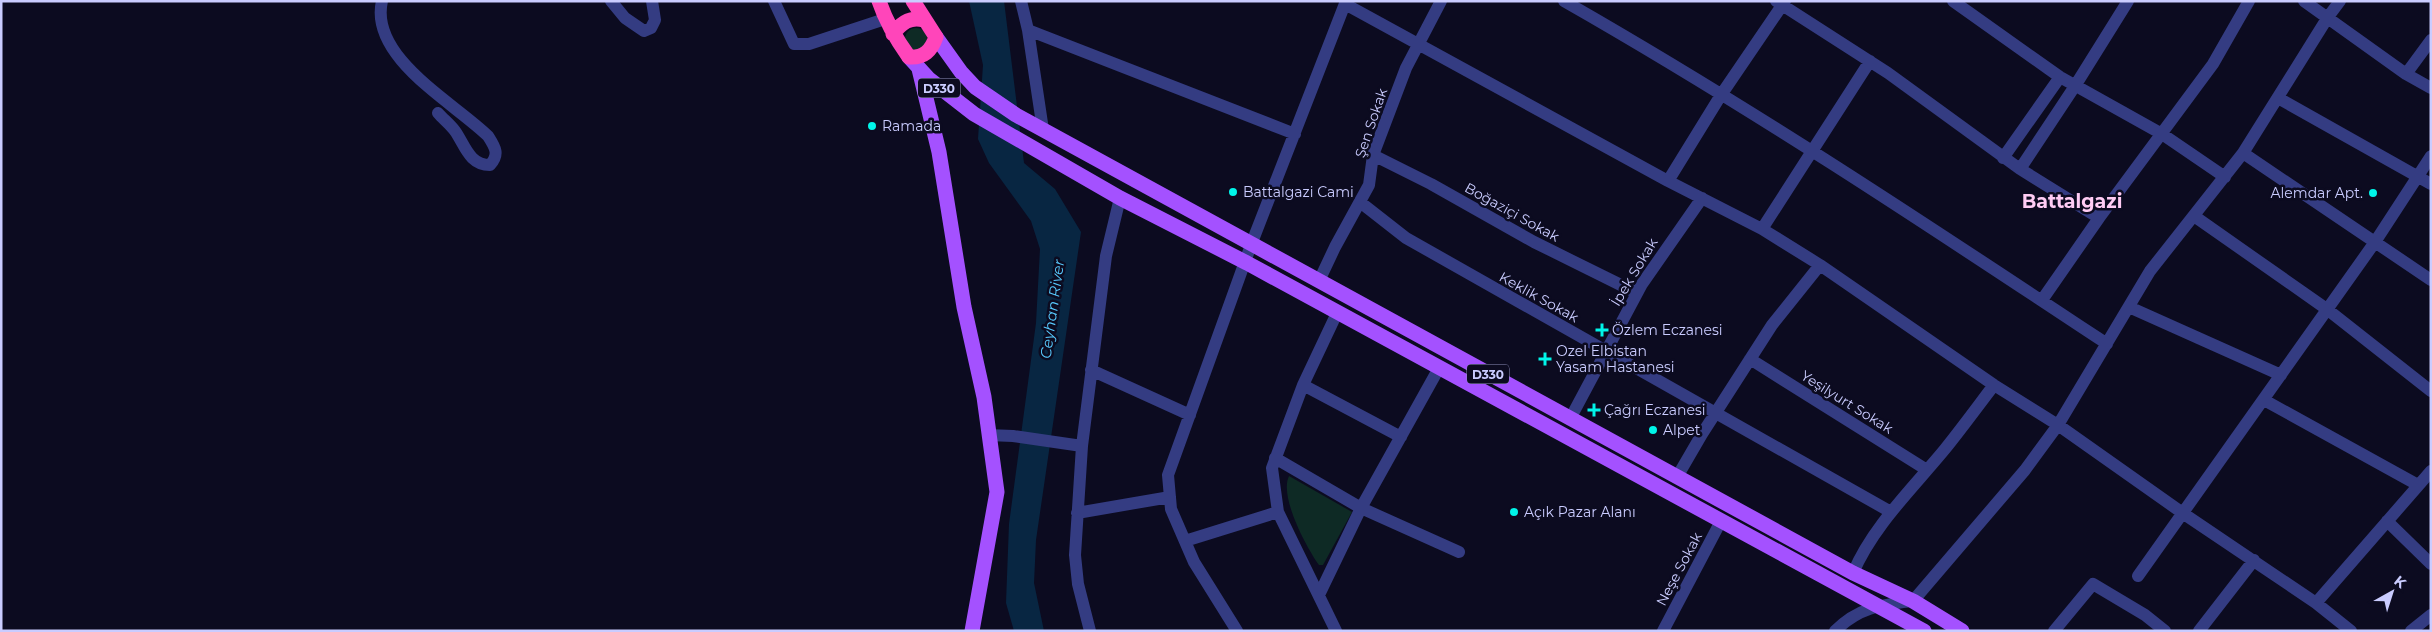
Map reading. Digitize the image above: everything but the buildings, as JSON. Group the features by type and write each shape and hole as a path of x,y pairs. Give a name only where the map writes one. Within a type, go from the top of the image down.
{"highway":[{"name":"D330","path":"879,1 885,19 893,34 914,62"},
{"name":"D330","path":"913,1 936,37"},
{"path":"893,34 911,19 924,20"},
{"path":"914,62 932,46 936,37"}],"main road":[{"name":"D330","path":"936,37 961,72 976,87 1016,115 1251,246 1853,573 1913,601 1962,631"},
{"name":"D330","path":"914,62 929,79 974,114 1120,198 1247,264 1924,631"},
{"path":"914,62 939,152 964,308 984,397 996,492 972,631"}],"street":[{"path":"382,1 380,13 381,26 391,47 410,70 488,136 496,148 496,154 490,165 483,165 472,158 454,129 438,113"},
{"path":"611,1 626,18 644,31 651,28 656,20 652,1"},
{"path":"774,1 794,44 809,44 885,19"},
{"path":"1021,1 1028,30 1043,130"},
{"name":"Şen Sokak","path":"1318,281 1369,185 1373,155 1418,42 1441,1"},
{"path":"1564,1 1635,41 1811,151 2107,344"},
{"path":"1953,1 2075,86 2162,134 2225,177"},
{"path":"2042,300 2099,218 2213,64 2249,1"},
{"path":"2304,1 2406,74 2431,88"},
{"path":"1835,631 1848,618 1876,606 1913,601 2025,470 2058,426 2150,271 2243,153 2328,17 2340,1"},
{"path":"2020,169 2075,86 2126,2"},
{"path":"1238,631 1194,562 1171,509 1168,475 1247,264 1251,246 1346,3 1668,180 1762,229 1820,265 2254,560 2316,603 2351,631"},
{"path":"1668,180 1781,3 1870,61 2020,169 2099,218"},
{"path":"1028,30 1295,134"},
{"path":"2406,74 2431,40"},
{"path":"1762,229 1870,61"},
{"path":"2004,158 2060,76"},
{"path":"2278,98 2431,184"},
{"path":"2243,153 2431,280"},
{"name":"Boğaziçi Sokak","path":"1373,155 1431,184 1534,242 1637,293"},
{"path":"2138,576 2328,310 2431,156"},
{"path":"1090,631 1078,584 1075,555 1077,513 1082,446 1106,256 1120,198"},
{"name":"İpek Sokak","path":"1570,419 1637,293 1702,198"},
{"name":"Keklik Sokak","path":"1360,202 1406,238 1891,512"},
{"path":"2194,216 2328,310 2431,391"},
{"path":"1677,477 1772,325 1820,265"},
{"path":"2129,307 2281,375"},
{"path":"1336,631 1278,512 1272,468 1303,385 1337,313"},
{"name":"Yeşilyurt Sokak","path":"1750,359 1927,470"},
{"path":"1318,594 1361,508 1440,368"},
{"path":"1091,370 1190,415"},
{"path":"1303,385 1401,437"},
{"path":"1853,573 1858,561 1891,512 1927,470 1994,385"},
{"path":"2264,400 2418,485"},
{"path":"988,435 1013,436 1082,446"},
{"path":"1275,458 1361,508 1459,552"},
{"path":"2316,603 2431,471"},
{"path":"1077,513 1170,497"},
{"path":"1185,541 1278,512"},
{"name":"Neşe Sokak","path":"1663,631 1721,521"},
{"path":"2387,522 2431,564"},
{"path":"2199,631 2254,560"},
{"path":"2054,631 2093,584 2145,615 2165,631"},
{"path":"2411,631 2431,615"}],"green space":[{"path":"916,28 924,31 927,39 924,47 916,50 908,47 905,39 908,31"},
{"path":"1289,476 1352,512 1323,565 1319,565 1295,521 1288,496 1287,485"}],"water":[{"name":"Ceyhan River","path":"969,1 1004,1 1024,163 1055,189 1081,232 1036,540 1034,583 1044,631 1014,631 1006,603 1009,524 1036,323 1040,249 1031,221 989,163 978,139 983,65"}],"place":[{"name":"Ramada","path":"872,126"},
{"name":"Battalgazi Cami","path":"1233,192"},
{"name":"Alemdar Apt.","path":"2373,193"},
{"name":"Özlem Eczanesi","path":"1602,330"},
{"name":"Ozel Elbistan Yasam Hastanesi","path":"1545,359"},
{"name":"Çağrı Eczanesi","path":"1594,410"},
{"name":"Alpet","path":"1653,430"},
{"name":"Açık Pazar Alanı","path":"1514,512"}],"district":[{"name":"Battalgazi","path":"2072,201"}]}
